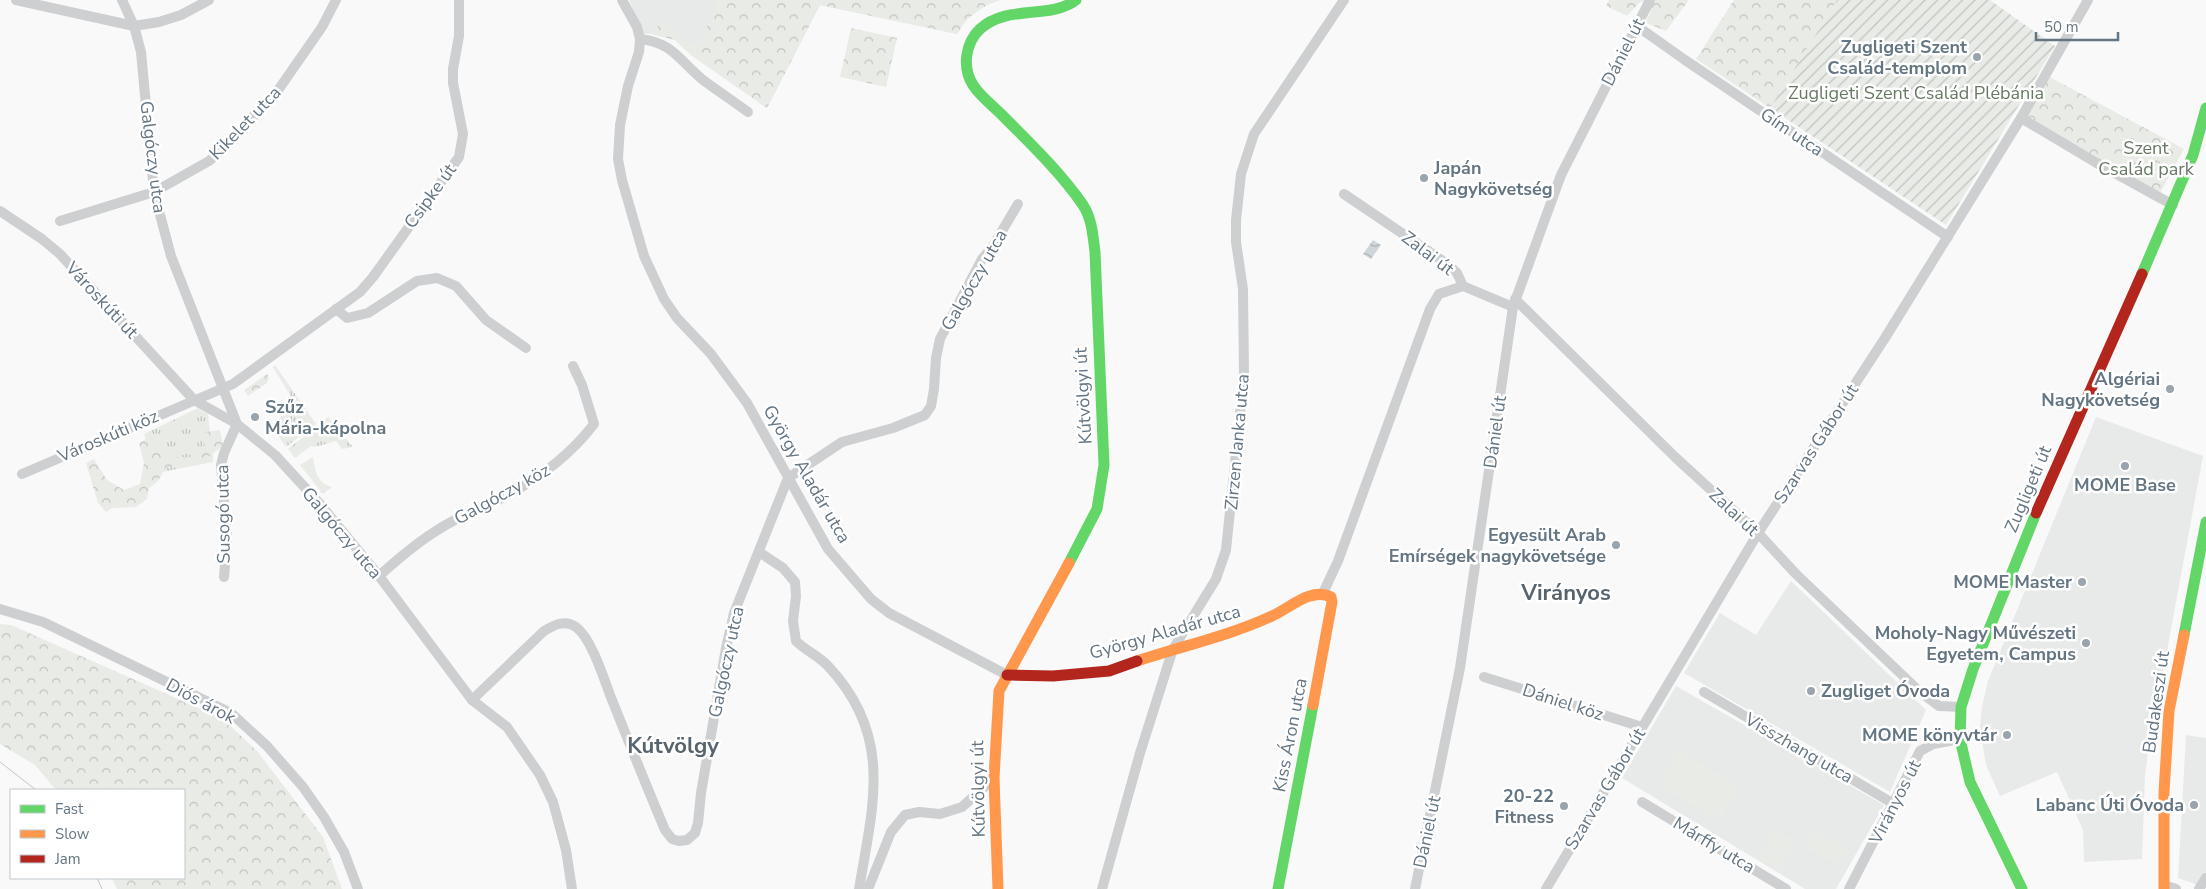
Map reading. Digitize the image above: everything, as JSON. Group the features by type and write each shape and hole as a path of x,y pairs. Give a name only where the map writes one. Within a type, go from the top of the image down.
{"street":[{"path":"16,0 134,26 159,22 182,15 209,0"},
{"name":"Galgóczy utca","path":"122,0 134,26 141,52 154,192 170,256 237,424 276,455 320,504 379,576 472,700 544,631 555,624 567,622 575,625 582,632 596,661 665,830 672,839 680,841 687,840 695,833 698,823 701,793 730,630 744,587 788,478 842,442 894,428 925,415 931,406 940,339 982,259 993,246 1018,204"},
{"name":"Kikelet utca","path":"60,221 154,192 209,161 232,141 256,113 274,96 322,27 336,0"},
{"name":"Csipke út","path":"222,388 233,384 360,292 373,277 459,157 463,134 462,119 453,84 453,69 459,36 459,0"},
{"path":"622,0 637,27 640,39 656,41 703,80 748,112"},
{"name":"Kútvölgyi út","path":"998,889 994,778 999,691 1081,546 1097,508 1104,465 1094,235 1090,218 1074,192 973,85 966,58 968,46 976,31 992,20 1008,14 1068,5 1076,0"},
{"name":"Zirzen Janka utca","path":"1102,889 1140,753 1173,649 1216,579 1222,563 1229,532 1244,375 1242,289 1236,242 1236,212 1241,174 1254,134 1344,0"},
{"name":"Dániel út","path":"1415,889 1463,650 1514,303 1561,175 1650,0"},
{"name":"Szarvas Gábor út","path":"1546,889 1758,534 1885,338 2022,118 2088,0"},
{"name":"Gím utca","path":"1637,26 1948,237"},
{"name":"György Aladár utca","path":"640,39 639,52 628,86 618,144 622,180 644,256 664,299 677,318 711,354 747,403 828,550 871,599 889,613 1007,675 1053,676 1109,671 1173,649 1246,628 1283,611 1310,595 1323,593"},
{"name":"Zugligeti út","path":"2022,889 1970,782 1960,739 1961,707 1973,669 2031,525 2173,205 2193,155 2206,108"},
{"path":"2022,118 2095,162 2173,205"},
{"name":"Zalai út","path":"1344,194 1446,263 1457,273 1462,286 1514,303 1758,534 1796,574 1928,699 1939,706 1961,707"},
{"name":"Városkúti út","path":"0,211 42,239 60,254 194,400 237,424"},
{"path":"336,309 347,318 368,313 417,281 437,278 456,286 486,320 526,348"},
{"path":"1323,593 1338,562 1430,309 1439,294 1462,286"},
{"name":"Galgóczy köz","path":"379,576 428,536 453,520 527,485 553,467 573,449 594,424 582,385 573,366"},
{"name":"Városkúti köz","path":"22,474 222,388"},
{"name":"Susogó utca","path":"224,577 227,540 221,465 224,453 237,424"},
{"name":"Budakeszi út","path":"2164,887 2164,792 2170,711 2206,522"},
{"path":"759,552 783,568 795,582 796,596 793,621 796,641 828,666 841,682 861,714 871,747 875,768 873,806 859,889"},
{"name":"Kiss Áron utca","path":"1278,889 1332,602 1330,597 1323,593"},
{"name":"Diós árok","path":"0,609 43,622 231,713 267,746 303,787 324,816 344,852 358,889"},
{"name":"Dániel köz","path":"1484,677 1642,727"},
{"name":"Visszhang utca","path":"1704,692 1894,804"},
{"path":"472,700 507,727 540,775 553,802 560,826 572,889"},
{"name":"Virányos út","path":"1849,889 1920,751 1933,744 1960,739"},
{"path":"868,889 891,832 905,815 920,812 940,814 962,807 994,778"},
{"name":"Márffy utca","path":"1642,802 1786,889"},
{"path":"2199,889 2206,878"},
{"path":"2164,887 2176,889"}],"shaded area":[{"path":"629,0 1000,0 986,5 966,20 957,34 820,5 767,108 691,55 675,40 656,34 644,34"},
{"name":"Moholy-Nagy Művészeti Egyetem, Campus","path":"2096,417 2203,456 2164,667 2157,688 2145,775 2142,859 2084,862 2083,830 2057,772 2000,796 1986,765 1980,727 1988,681"},
{"name":"Zugliget Óvoda","path":"1791,581 1926,710 1890,792 1684,673 1720,613 1756,635"},
{"path":"1676,686 1884,805 1836,889 1805,889 1622,778"},
{"name":"Labanc Úti Óvoda","path":"2186,735 2206,738 2206,872 2198,885 2178,878"}],"green space":[{"path":"716,0 1000,0 987,5 975,13 965,22 957,34 820,5 767,108 691,55 675,40 650,34 666,19 690,44 697,44 708,25"},
{"path":"1609,0 1689,0 1666,31 1646,23 1652,7 1641,1 1627,16 1606,6"},
{"path":"1734,0 1837,0 1770,108 1696,59"},
{"name":"Zugligeti Szent Család Plébánia","path":"1837,0 1990,0 2055,46 1946,225 1770,108"},
{"path":"851,28 897,38 886,87 840,77"},
{"name":"Szent Család park","path":"2046,75 2184,149 2159,195 2022,118"},
{"path":"275,365 316,424 286,447 273,428 273,423 291,409 293,400 273,367"},
{"path":"267,374 269,378 267,383 248,396 244,390"},
{"path":"198,408 208,414 213,462 157,473 144,434"},
{"path":"328,417 353,447 342,449 336,441 315,447 311,446 295,458 288,449"},
{"path":"220,430 223,446 201,462 166,467 158,481 149,488 147,499 136,507 112,508 106,512 98,503 86,463 94,459 107,480 124,490 140,484 144,463 139,443 151,436 157,450 172,447 177,457 191,457 197,451 204,450 205,432"},
{"path":"313,457 318,476 323,483 332,487 323,494 300,465"},
{"path":"0,624 11,625 223,719 257,751 323,837 342,889 117,889 112,879 185,879 185,789 55,789 35,765 0,744"},
{"path":"1678,750 1740,786 1720,821 1658,785"},
{"path":"1774,829 1795,840 1780,870 1759,859"},
{"path":"1814,830 1848,849 1839,866 1804,847"}],"water":[{"path":"1373,240 1381,245 1371,259 1363,254"}],"tram line":[{"path":"0,762 35,789"},
{"path":"97,879 102,889"}],"traffic: fast":[{"path":"1069,563 1097,509 1104,465 1095,252 1092,228 1083,205 1055,169 976,89 967,71 966,64 971,41 980,29 991,21 1015,14 1054,9 1066,6 1076,0"},
{"path":"2142,274 2193,155 2206,108"},
{"path":"2022,889 1970,782 1960,739 1961,707 1973,669 2036,513"},
{"path":"2184,635 2206,522"},
{"path":"1278,889 1313,705"}],"traffic: slow":[{"path":"998,889 994,778 999,691 1069,563"},
{"path":"1137,661 1256,623 1308,597 1323,595 1331,597 1332,602 1313,705"},
{"path":"2164,889 2164,792 2169,711 2184,635"}],"traffic: jam":[{"path":"2036,513 2142,274"},
{"path":"1007,675 1053,676 1109,671 1137,661"}],"place":[{"name":"Zugligeti Szent Család-templom","path":"1977,57"},
{"name":"Japán Nagykövetség","path":"1424,178"},
{"name":"Algériai Nagykövetség","path":"2170,389"},
{"name":"Szűz Mária-kápolna","path":"255,417"},
{"name":"MOME Base","path":"2125,466"},
{"name":"Egyesült Arab Emírségek nagykövetsége","path":"1616,545"},
{"name":"MOME Master","path":"2082,582"},
{"name":"Moholy-Nagy Művészeti Egyetem, Campus","path":"2086,643"},
{"name":"Zugliget Óvoda","path":"1811,691"},
{"name":"MOME könyvtár","path":"2007,735"},
{"name":"Labanc Úti Óvoda","path":"2194,805"},
{"name":"20-22 Fitness","path":"1564,806"}],"district":[{"name":"Virányos","path":"1566,593"},
{"name":"Kútvölgy","path":"673,746"}]}
